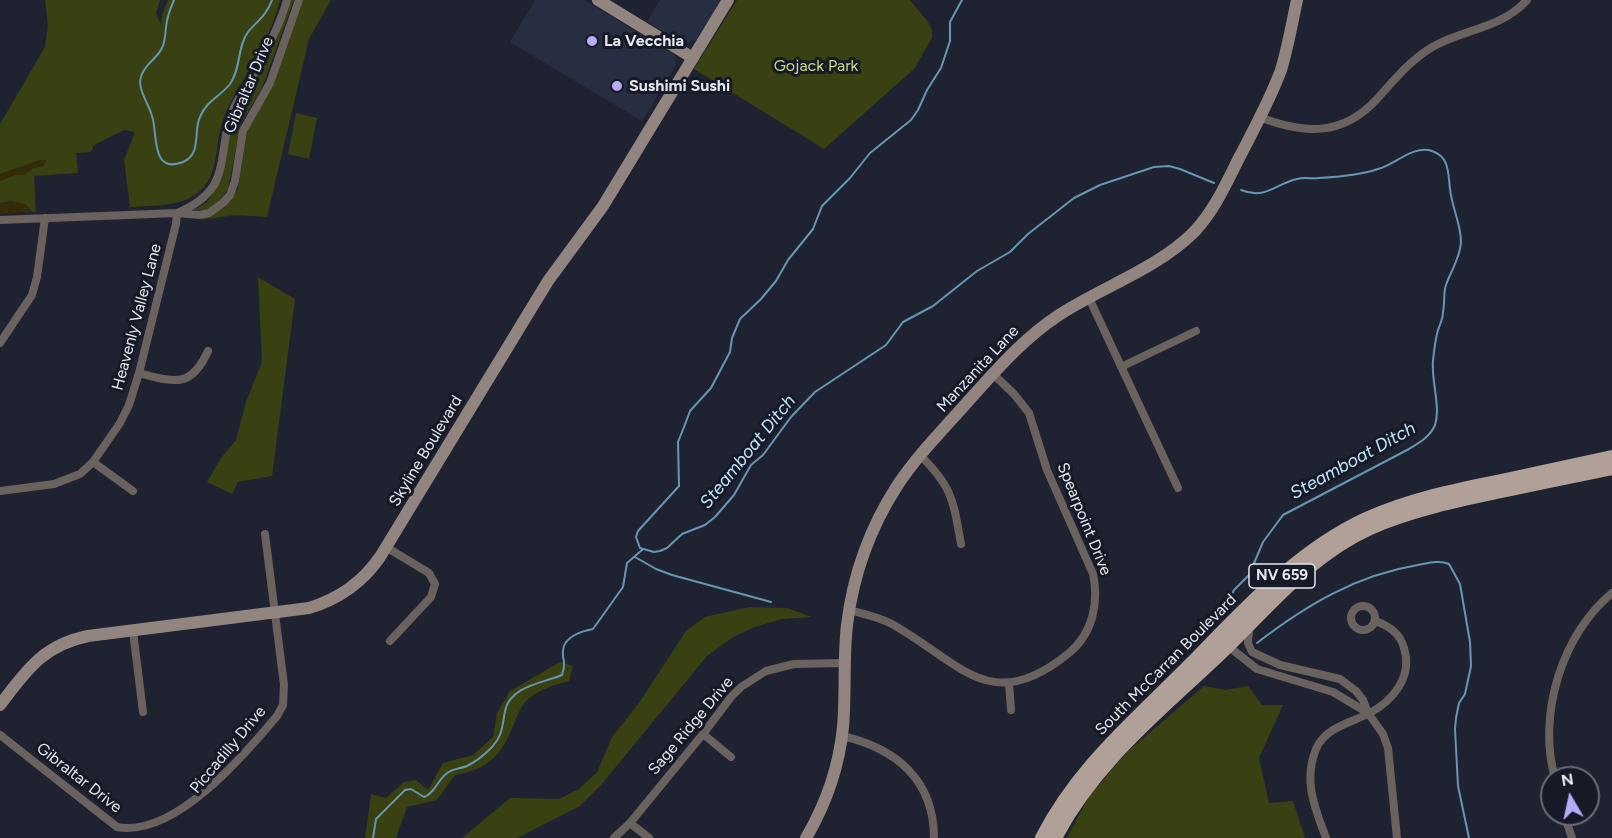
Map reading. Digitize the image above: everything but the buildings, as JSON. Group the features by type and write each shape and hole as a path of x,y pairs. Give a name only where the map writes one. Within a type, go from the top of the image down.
{"main road":[{"name":"South McCarran Boulevard","path":"1042,838 1066,795 1089,766 1248,616 1313,550 1365,519 1419,500 1451,491 1612,457"},
{"name":"South McCarran Boulevard","path":"1248,616 1325,554 1370,528 1446,503 1612,468"},
{"path":"1228,646 1234,626 1248,616"},
{"name":"South McCarran Boulevard","path":"1055,838 1067,815 1098,771 1114,753 1228,646"}],"street":[{"name":"Gibraltar Drive","path":"177,213 201,200 218,177 226,128 232,112 270,41 282,16 286,0"},
{"name":"Gibraltar Drive","path":"0,220 177,213 200,215 209,213 224,203 235,181 243,132 270,83 299,0"},
{"path":"598,0 693,58"},
{"name":"Skyline Boulevard","path":"0,705 31,665 53,648 75,638 309,608 336,598 360,581 373,568 548,281 603,206 728,0"},
{"name":"Manzanita Lane","path":"806,838 834,775 842,736 849,610 858,571 876,524 899,484 920,455 993,374 1033,334 1060,314 1167,253 1195,231 1216,202 1282,67 1298,0"},
{"path":"1259,117 1291,128 1305,130 1345,123 1368,107 1401,71 1428,50 1457,35 1499,22 1527,0"},
{"name":"Heavenly Valley Lane","path":"0,491 63,482 81,474 93,462 124,415 139,373 177,213"},
{"path":"0,343 3,332 32,295 37,277 45,218"},
{"path":"1089,298 1178,488"},
{"path":"1121,367 1196,331"},
{"path":"139,373 169,380 189,377 198,371 208,351"},
{"name":"Spearpoint Drive","path":"849,610 893,625 969,674 994,682 1022,681 1044,671 1079,643 1091,623 1094,610 1095,586 1090,565 1047,470 1032,418 1022,402 993,374"},
{"path":"920,455 943,480 948,490 961,544"},
{"path":"93,462 134,491"},
{"name":"Piccadilly Drive","path":"184,818 214,791 281,710 284,692 265,534"},
{"path":"386,547 429,573 435,584 431,597 390,641"},
{"path":"1552,766 1550,720 1565,657 1590,613 1612,593"},
{"path":"1248,616 1248,644 1252,652 1281,664 1340,680 1356,691 1363,700 1368,713 1383,734 1388,748 1397,838"},
{"path":"1326,838 1311,795 1309,779 1316,748 1327,734 1336,728 1383,704 1404,679 1407,660 1402,641 1390,627 1375,621"},
{"path":"134,631 143,712"},
{"path":"1228,646 1257,669 1333,692 1368,713"},
{"name":"Sage Ridge Drive","path":"614,838 630,823 741,687 766,671 794,664 845,663"},
{"path":"1009,683 1011,710"},
{"path":"703,734 731,757"},
{"name":"Gibraltar Drive","path":"0,735 117,827 129,833 143,835"},
{"path":"842,736 883,749 907,768 929,804 934,838"},
{"path":"630,823 649,838"}],"shaded area":[{"path":"535,0 584,0 675,55 676,65 642,121 510,42"},
{"path":"660,0 721,0 696,40 685,44 647,22"}],"green space":[{"path":"45,0 160,0 156,13 161,25 168,0 280,0 265,41 224,117 212,173 203,188 178,202 130,207 124,160 135,132 124,130 94,145 91,152 76,153 78,173 34,176 36,212 18,203 0,203 0,181 14,175 24,175 33,168 44,165 41,160 0,174 0,124 45,47 48,26"},
{"path":"290,0 294,0 262,88 241,124 228,189 220,201 212,207 194,210 207,202 216,189 226,163 227,146 233,121 274,41"},
{"path":"303,0 331,0 309,39 267,217 235,215 201,220 224,208 238,189 247,133"},
{"name":"Gojack Park","path":"737,0 910,0 928,22 932,30 932,38 914,69 824,149 694,69"},
{"path":"296,113 317,118 309,159 288,154"},
{"path":"258,277 295,299 272,476 238,482 232,494 207,482 221,458 236,440 246,402 262,362"},
{"path":"749,607 787,608 812,617 782,619 755,627 733,637 707,656 601,785 580,806 517,838 462,838 510,798 559,799 579,789 597,772 612,737 639,703 686,631 705,617"},
{"path":"560,662 573,666 569,681 542,690 527,700 519,711 499,753 477,769 455,775 437,800 407,807 396,838 365,838 371,794 386,798 404,782 416,780 428,790 443,763 473,755 493,737 497,713 510,691"},
{"path":"1204,686 1225,690 1248,686 1262,705 1283,705 1259,758 1269,803 1293,801 1305,838 1067,838 1089,796 1127,752"}],"sand":[{"path":"46,160 44,166 33,168 24,175 14,175 0,181 0,174"},
{"path":"11,201 26,204 32,212 0,214 0,203"}],"waterway":[{"name":"Steamboat Ditch","path":"174,0 167,18 163,45 143,72 140,82 154,123 157,150 165,163 172,164 183,162 193,154 198,123 203,111 230,84 236,72 242,44 248,32 265,14 272,0"},
{"name":"Steamboat Ditch","path":"962,0 950,22 950,41 941,68 918,110 911,120 870,153 850,178 822,206 813,229 788,260 776,281 740,319 732,338 730,352 711,388 690,411 678,442 679,486 638,531 636,537 640,548 654,552 660,551 667,548 682,534 705,525 715,517 734,495 751,465 763,455 791,417 815,392 886,345 903,322 933,306 977,271 1010,252 1028,234 1074,198 1100,185 1154,167 1169,166 1214,183"},
{"name":"Steamboat Ditch","path":"1217,621 1217,610 1228,602 1234,590 1249,575 1263,542 1283,515 1409,449 1424,439 1433,429 1437,418 1433,368 1435,346 1442,317 1445,288 1457,259 1461,242 1447,167 1442,157 1432,151 1411,153 1385,167 1364,173 1300,178 1257,193 1241,190"},
{"path":"373,838 376,819 405,790 411,789 424,797 431,793 448,772 470,764 490,749 500,735 505,711 513,696 528,687 562,675 563,651 566,642 579,633 593,629 623,587 627,563 642,550"},
{"path":"635,557 672,575 771,602"},
{"name":"Steamboat Ditch","path":"1257,643 1313,605 1352,584 1395,570 1434,562 1449,564 1460,584 1470,642 1471,666 1465,694 1459,703 1455,729 1458,786 1469,838"}],"place":[{"name":"La Vecchia","path":"592,41"},
{"name":"Sushimi Sushi","path":"617,86"}]}
